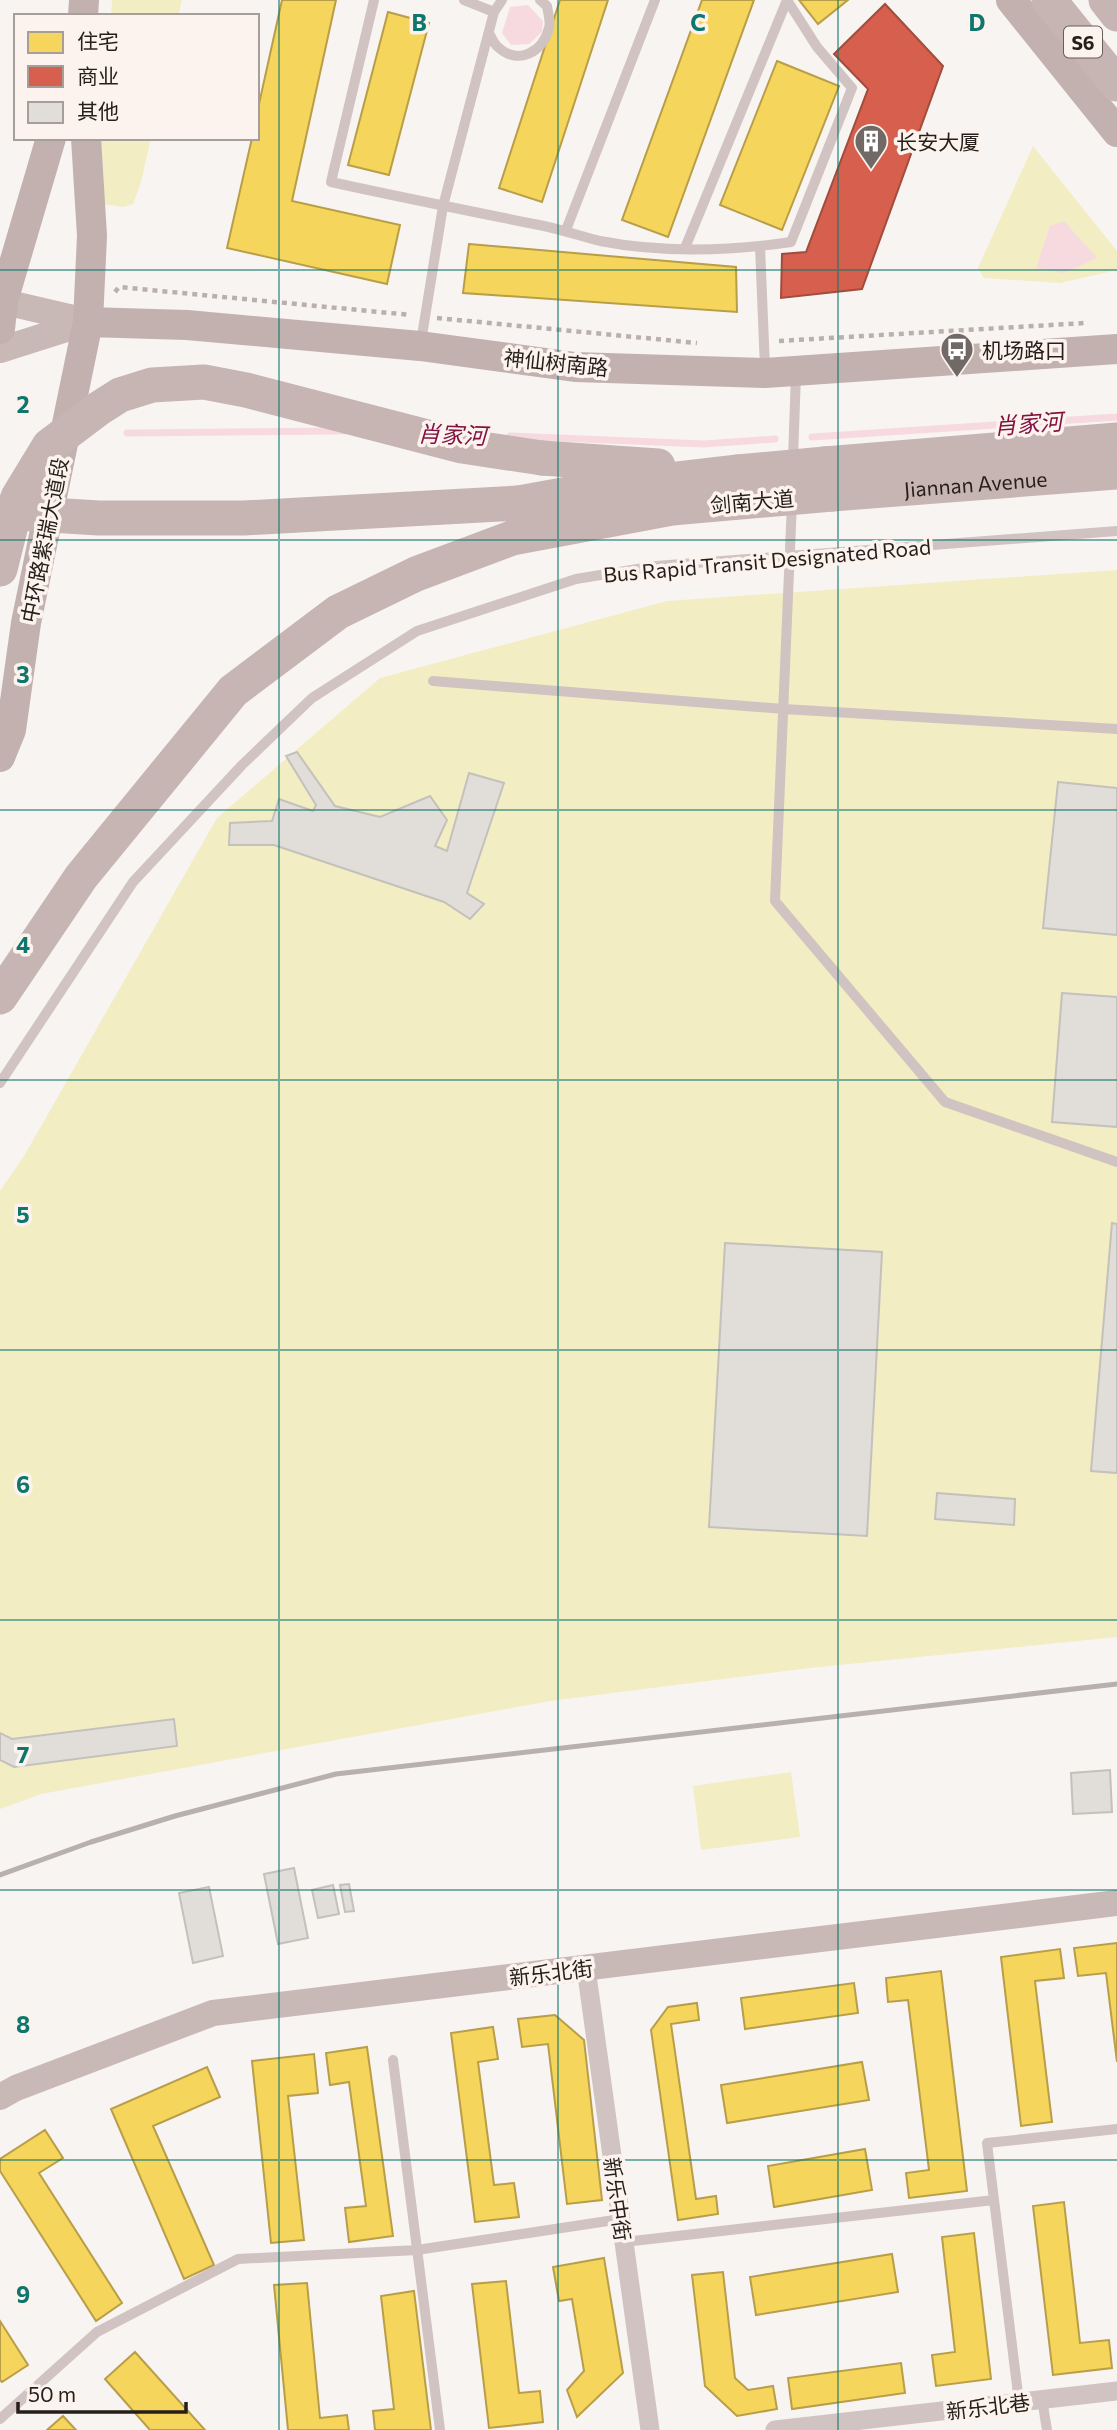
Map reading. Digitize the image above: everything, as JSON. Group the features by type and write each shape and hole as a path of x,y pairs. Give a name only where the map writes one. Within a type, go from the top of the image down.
{"highway":[{"name":"S6","path":"1049,0 1117,84"},
{"name":"S6","path":"1106,0 1117,14"},
{"path":"0,569 18,497 49,446 120,395 152,385 204,382 246,390 449,443 542,458 738,472"},
{"name":"Jiannan Avenue","path":"738,472 1117,440"},
{"path":"519,503 601,488 738,472"},
{"name":"剑南大道","path":"672,508 1117,472"},
{"path":"0,512 99,518 244,518 519,503 672,508"},
{"path":"0,997 81,877 233,691 338,612 415,574 512,538 672,508"}],"main road":[{"path":"1011,0 1117,132"},
{"path":"1,311 50,140"},
{"name":"中环路紫瑞大道段","path":"0,757 11,730 26,623 88,322 92,236 86,140"},
{"name":"神仙树南路","path":"88,322 187,325 420,346 575,367 765,373 796,373 1117,349"}],"street":[{"path":"1,311 88,322"},
{"name":"神仙树南路","path":"0,350 88,322"},
{"name":"新乐北街","path":"0,2097 16,2088 213,2013 1117,1903"},
{"name":"新乐中街","path":"586,1968 650,2430"},
{"name":"新乐北巷","path":"775,2430 1117,2391"}],"lane":[{"path":"374,0 331,182 566,230 600,240 685,248 760,246 791,242 852,88 817,47 787,0 685,248"},
{"path":"464,0 494,12"},
{"path":"420,346 443,206 494,12 502,0"},
{"path":"489,33 498,48 517,57 531,54 540,48 550,27 547,6 540,0"},
{"path":"566,230 655,0"},
{"path":"760,246 765,373"},
{"path":"796,373 775,901 945,1102 1117,1162"},
{"name":"Bus Rapid Transit Designated Road","path":"0,1083 142,872 242,765 312,698 417,631 576,579 656,566 1117,531"},
{"path":"433,681 784,709 1117,729"},
{"path":"393,2060 440,2430"},
{"path":"1019,2402 986,2143 1117,2129"},
{"path":"624,2242 994,2200"},
{"path":"0,2419 97,2332 238,2259 417,2250 621,2219"},
{"path":"1042,2399 1046,2430"}],"path":[{"path":"88,322 119,287 706,344"},
{"path":"764,342 1090,323"}],"shaded area":[{"path":"112,0 182,0 178,14 111,14"},
{"path":"528,5 543,21 542,32 529,44 511,45 502,33 510,7"},
{"path":"98,140 151,140 133,204 123,207 91,202"},
{"path":"1033,146 1117,251 1117,270 1060,283 984,278 978,268"},
{"path":"1064,221 1097,258 1064,273 1036,268 1050,226"},
{"path":"1117,570 1117,1637 809,1668 550,1701 41,1794 0,1809 0,1191 24,1156 217,818 380,678 667,601"},
{"path":"791,1772 800,1837 701,1850 693,1786"}],"building: 住宅":[{"path":"282,0 336,0 292,201 400,225 387,284 227,248 252,140 259,140 259,104"},
{"path":"560,0 608,0 542,202 499,188"},
{"path":"702,0 754,0 668,237 622,220"},
{"path":"799,0 848,0 818,24"},
{"path":"388,12 429,23 389,175 348,165"},
{"path":"777,61 839,86 782,230 720,205"},
{"path":"469,244 736,267 737,312 463,293"},
{"path":"1117,1943 1117,2062 1106,1973 1078,1976 1074,1948"},
{"path":"1060,1949 1064,1978 1035,1981 1052,2122 1021,2126 1001,1957"},
{"path":"941,1971 967,2191 909,2198 906,2173 929,2170 908,2000 888,2002 886,1978"},
{"path":"854,1983 858,2013 745,2029 741,1998"},
{"path":"697,2003 699,2020 671,2024 696,2199 716,2196 718,2214 678,2220 651,2030 668,2007"},
{"path":"555,2015 584,2040 602,2200 567,2204 548,2044 522,2047 518,2019"},
{"path":"493,2027 498,2059 478,2062 494,2185 514,2183 519,2217 475,2222 451,2033"},
{"path":"367,2047 393,2236 349,2242 345,2208 366,2206 349,2082 330,2085 326,2053"},
{"path":"314,2054 318,2093 288,2096 304,2240 271,2243 252,2061"},
{"path":"862,2062 869,2100 727,2123 721,2085"},
{"path":"207,2067 220,2097 153,2126 214,2265 184,2279 111,2109"},
{"path":"45,2130 63,2158 39,2173 122,2303 96,2321 0,2171 0,2159"},
{"path":"865,2149 872,2190 774,2207 768,2166"},
{"path":"1064,2202 1080,2343 1109,2340 1112,2368 1053,2375 1033,2206"},
{"path":"974,2233 991,2379 936,2386 932,2355 955,2352 942,2237"},
{"path":"892,2254 898,2292 756,2315 750,2277"},
{"path":"604,2258 623,2373 577,2417 567,2390 584,2371 572,2299 559,2301 553,2267"},
{"path":"723,2272 735,2378 748,2390 773,2386 777,2409 737,2416 705,2386 692,2275"},
{"path":"506,2281 519,2393 540,2391 543,2422 489,2428 472,2284"},
{"path":"307,2283 320,2418 347,2415 349,2430 288,2430 274,2285"},
{"path":"414,2291 431,2430 375,2430 373,2411 394,2409 381,2296"},
{"path":"0,2321 28,2365 2,2382 0,2380"},
{"path":"135,2352 205,2430 150,2430 105,2379"},
{"path":"901,2363 905,2393 792,2409 788,2378"},
{"path":"63,2416 76,2430 47,2430"}],"building: 商业":[{"name":"长安大厦","path":"885,4 943,66 862,289 781,298 782,254 806,252 868,89 834,54"}],"building: 其他":[{"path":"297,752 335,806 380,817 430,796 447,820 435,846 447,851 469,773 504,783 467,893 484,904 470,919 444,902 274,845 229,845 230,823 272,821 279,799 313,811 316,805 286,756"},
{"path":"1058,782 1117,788 1117,935 1043,928"},
{"path":"1062,993 1117,997 1117,1127 1052,1122"},
{"path":"1112,1223 1117,1224 1117,1473 1091,1471"},
{"path":"725,1243 882,1252 867,1536 709,1527"},
{"path":"937,1493 1015,1499 1014,1525 935,1519"},
{"path":"174,1719 177,1746 14,1767 0,1760 0,1733 12,1739"},
{"path":"1110,1770 1112,1812 1073,1814 1071,1773"},
{"path":"294,1868 308,1938 278,1944 264,1874"},
{"path":"349,1884 354,1911 345,1912 340,1885"},
{"path":"333,1885 339,1914 318,1918 312,1890"},
{"path":"209,1887 223,1956 193,1963 179,1893"}],"waterway":[{"name":"肖家河","path":"812,437 1117,417"},
{"name":"肖家河","path":"127,433 344,431"},
{"name":"肖家河","path":"510,436 704,444 775,439"}],"railway":[{"path":"0,1875 91,1842 175,1816 336,1774 1117,1684"}],"place":[{"name":"长安大厦","path":"871,171"},
{"name":"机场路口","path":"957,379"}]}
